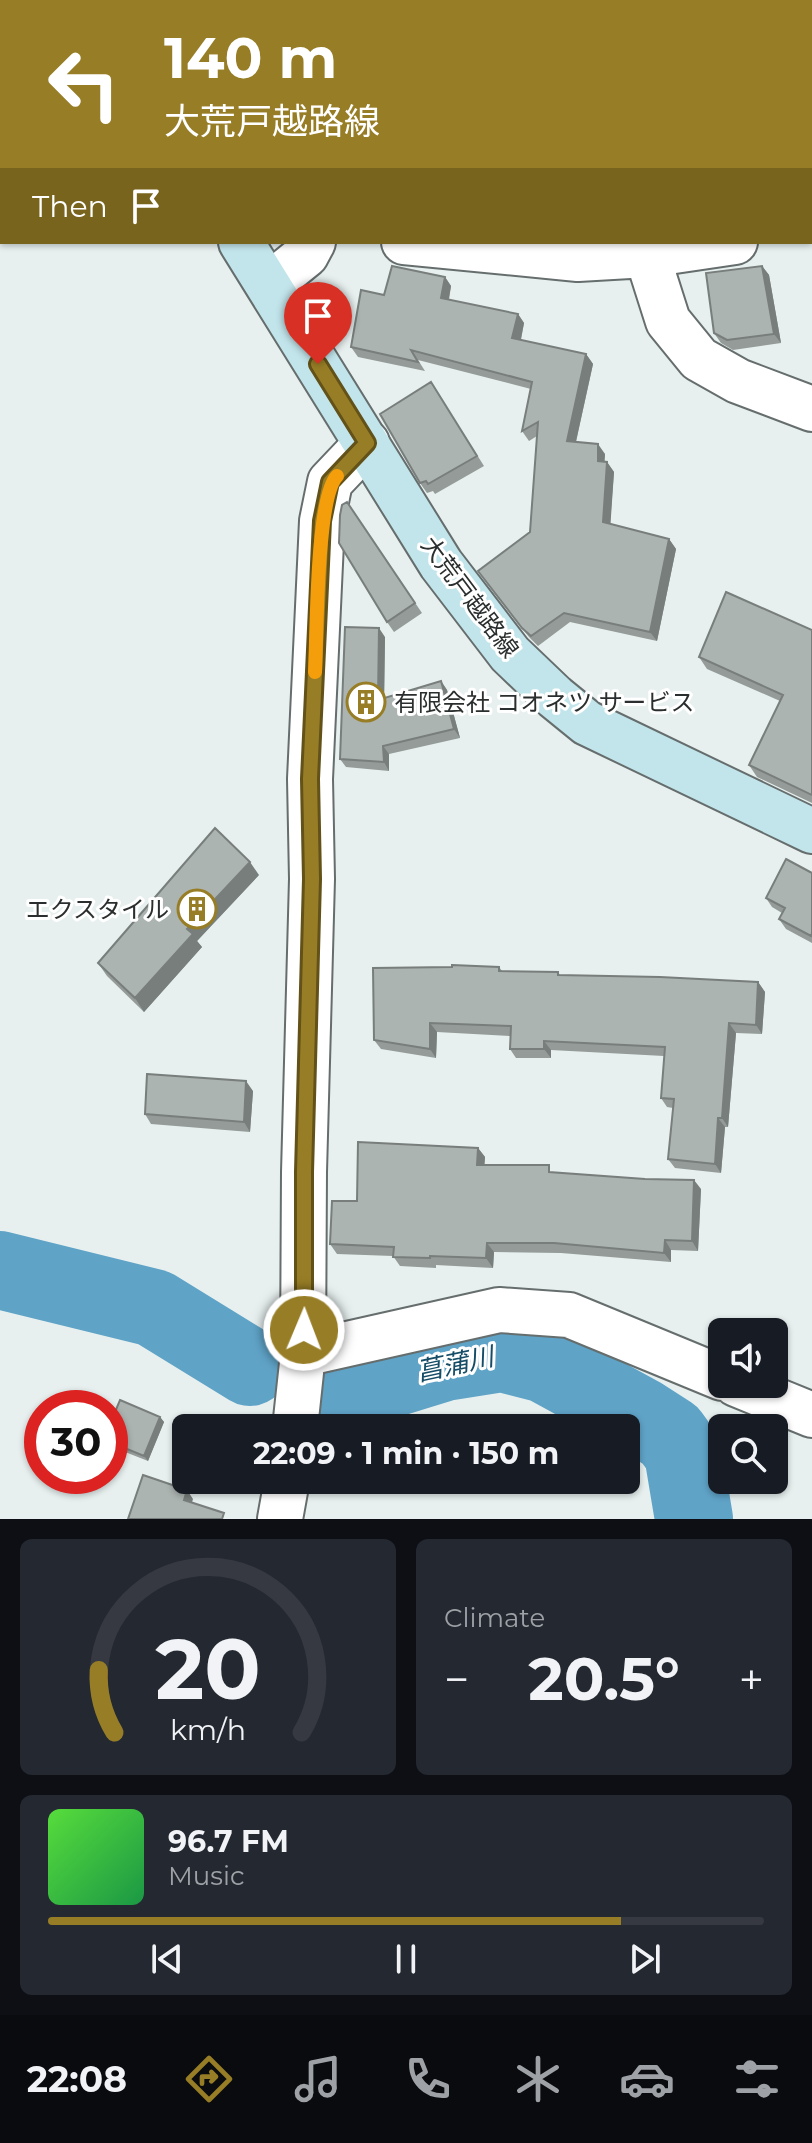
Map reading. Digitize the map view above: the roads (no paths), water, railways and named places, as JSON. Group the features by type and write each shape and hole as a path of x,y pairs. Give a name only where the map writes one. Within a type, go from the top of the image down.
{"main road":[{"name":"大荒戸越路線","path":"242,244 441,564 510,654 587,723 812,831"}],"street":[{"path":"269,285 306,255 312,244"},
{"path":"424,244 578,259 647,255 721,244"},
{"path":"647,255 668,321 699,359 738,381 812,409"},
{"path":"297,1414 303,1354 304,1172 312,879 310,779 322,521 330,482 367,443"},
{"path":"303,1354 499,1310 569,1315 708,1372"},
{"path":"770,1398 812,1415"},
{"path":"280,1519 284,1494"}],"waterway":[{"name":"菖蒲川","path":"0,1270 154,1308 250,1367"},
{"name":"菖蒲川","path":"325,1399 445,1362 502,1353 545,1364 670,1435 683,1453 694,1519"}],"place":[{"name":"有限会社 コオネツ サービス","path":"366,702"},
{"name":"エクスタイル","path":"197,909"}]}
